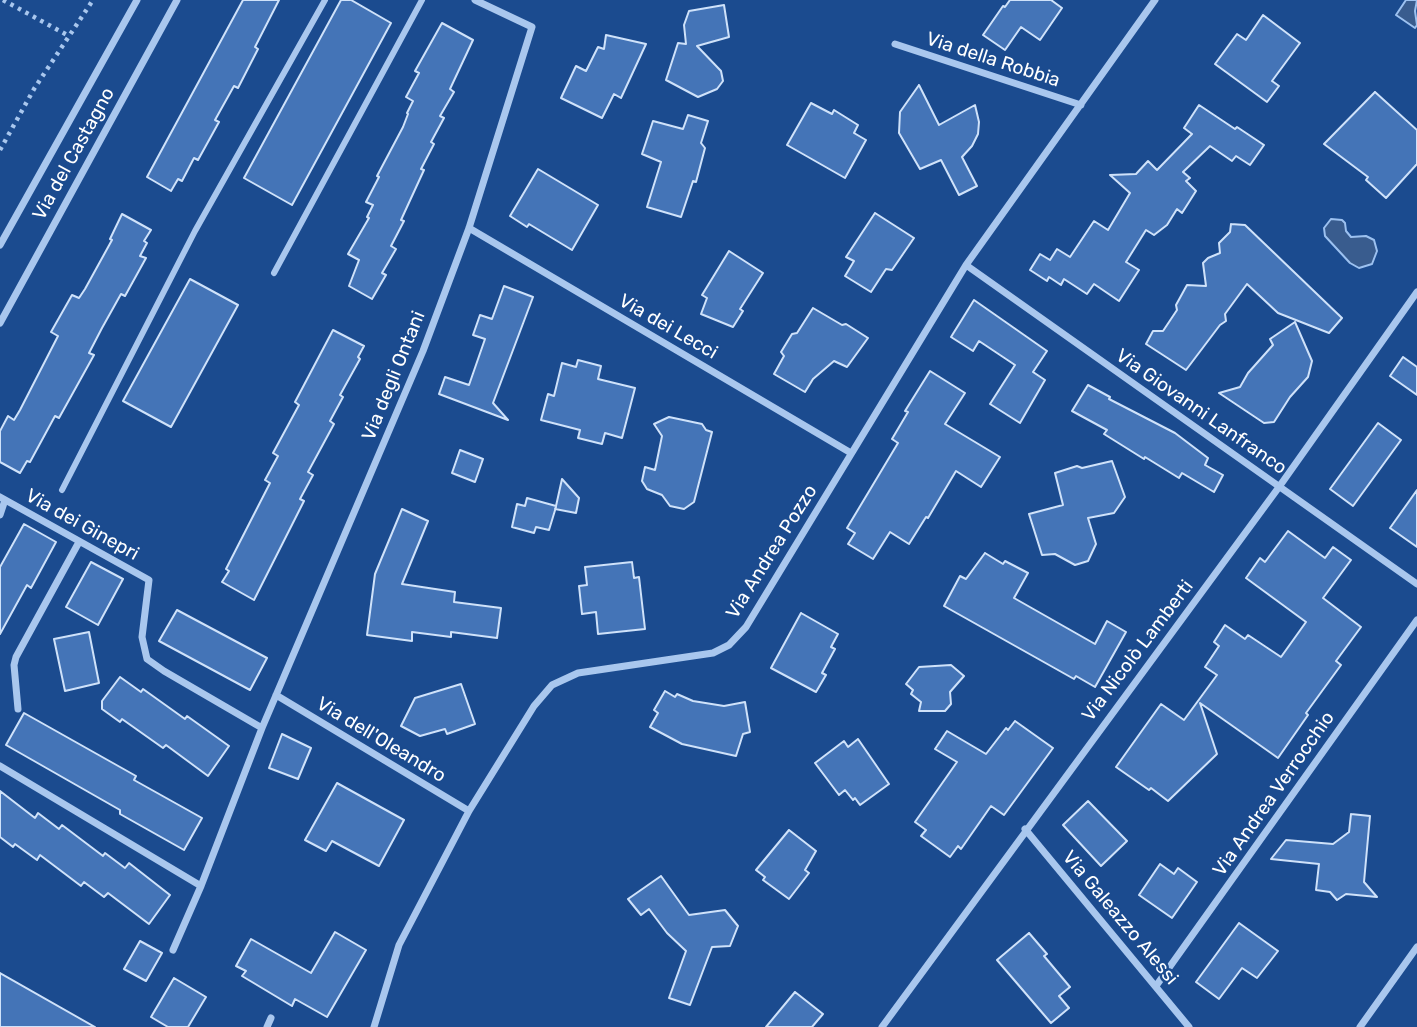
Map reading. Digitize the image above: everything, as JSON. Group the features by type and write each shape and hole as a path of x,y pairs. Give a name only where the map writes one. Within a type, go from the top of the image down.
{"street":[{"name":"Via del Castagno","path":"0,245 137,0"},
{"name":"Via del Castagno","path":"0,323 177,0"},
{"path":"62,490 195,231 325,0"},
{"path":"274,273 422,0"},
{"name":"Via degli Ontani","path":"173,950 201,886 262,728 423,351 469,228 532,27 475,0"},
{"name":"Via Andrea Pozzo","path":"374,1027 400,945 470,811 534,706 552,685 578,673 713,653 729,645 746,627 966,265 1155,0"},
{"name":"Via della Robbia","path":"895,44 1081,105"},
{"name":"Via dei Lecci","path":"469,228 851,453"},
{"name":"Via Giovanni Lanfranco","path":"966,265 1417,584"},
{"name":"Via Nicolò Lamberti","path":"882,1027 1279,487 1417,292"},
{"path":"0,515 3,498"},
{"name":"Via dei Ginepri","path":"3,498 149,580 142,637 147,659 262,728"},
{"path":"18,709 14,665 16,657 79,542"},
{"name":"Via Andrea Verrocchio","path":"1156,986 1417,620"},
{"name":"Via dell'Oleandro","path":"276,695 470,811"},
{"path":"0,765 201,886"},
{"name":"Via Galeazzo Alessi","path":"1026,829 1189,1027"},
{"path":"1360,1027 1417,947"},
{"path":"267,1027 271,1018"}],"path":[{"path":"2,0 69,36"},
{"path":"0,150 34,89 93,0"}],"water":[{"path":"1406,0 1417,0 1415,28 1396,15"},
{"path":"1331,219 1342,220 1351,237 1366,236 1374,240 1377,251 1372,264 1359,268 1350,263 1325,236 1324,228"}],"building":[{"path":"243,0 279,0 255,47 258,49 238,88 234,86 215,120 219,122 198,160 194,158 182,181 178,179 171,191 147,177"},
{"path":"341,0 351,0 391,23 292,205 244,178"},
{"path":"1010,0 1051,0 1062,8 1040,40 1021,27 1005,50 983,35"},
{"path":"724,5 729,37 697,46 721,71 723,81 717,89 698,97 666,80 678,43 686,44 684,25 689,11"},
{"path":"1263,15 1300,43 1272,81 1279,86 1267,102 1215,64 1237,34 1246,40"},
{"path":"442,23 473,40 450,89 454,92 440,116 444,118 431,142 434,144 421,169 424,170 391,246 396,249 382,273 386,275 372,299 349,286 359,260 348,254 369,218 367,217 373,205 366,202 413,101 406,97 419,73 415,71"},
{"path":"606,35 646,44 621,98 614,94 602,118 561,98 576,66 586,71 598,47 604,49"},
{"path":"919,85 939,125 975,105 979,122 978,134 962,157 977,186 959,195 941,160 920,169 899,133 900,112"},
{"path":"1375,92 1417,130 1417,164 1386,198 1366,180 1368,177 1324,144"},
{"path":"811,103 832,114 834,110 858,125 854,133 866,140 845,178 787,145"},
{"path":"1199,105 1264,145 1250,165 1236,156 1232,161 1210,146 1183,172 1190,178 1186,181 1196,191 1182,213 1177,209 1167,225 1154,235 1146,230 1126,262 1139,270 1119,301 1094,284 1087,294 1064,279 1061,285 1049,277 1047,281 1030,270 1040,254 1050,260 1057,249 1070,257 1094,221 1108,230 1130,193 1110,175 1136,174 1148,161 1157,170 1192,134 1184,128"},
{"path":"688,115 708,121 701,143 705,148 696,182 693,181 681,217 647,207 661,162 642,154 653,121 683,129"},
{"path":"538,169 598,205 572,250 529,224 527,227 510,216"},
{"path":"875,213 914,238 892,270 886,269 871,292 845,276 854,261 846,257"},
{"path":"122,214 151,230 144,241 147,243 140,256 146,258 125,296 121,294 102,328 89,353 94,355 59,418 55,416 30,462 27,461 20,473 0,462 0,431 8,416 14,420 20,410 58,336 51,332 72,295 79,298 85,289 112,240 110,239"},
{"path":"1231,224 1245,225 1342,318 1329,333 1278,313 1247,284 1225,314 1226,321 1220,325 1186,370 1146,344 1153,331 1163,331 1177,310 1176,305 1187,285 1206,286 1203,263 1220,253 1219,243 1230,232"},
{"path":"729,251 763,273 740,309 743,311 733,327 701,314 707,298 702,295"},
{"path":"190,279 238,305 171,427 123,401"},
{"path":"504,286 533,297 493,403 508,420 439,394 445,377 469,385 485,339 473,335 480,315 492,319"},
{"path":"974,300 1047,351 1033,372 1045,380 1020,423 990,404 1015,365 979,341 973,351 951,337"},
{"path":"813,308 868,338 847,367 834,361 813,379 805,392 774,374 784,356 781,352"},
{"path":"1295,322 1312,361 1308,377 1290,397 1274,422 1264,423 1219,393 1240,387 1248,373 1273,345 1270,339"},
{"path":"333,330 364,346 330,421 334,424 308,472 313,475 300,499 304,501 254,600 222,582 270,483 265,480 278,456 273,453 299,405 295,402"},
{"path":"1403,357 1417,367 1417,395 1390,376"},
{"path":"578,360 601,366 598,379 635,388 622,438 605,433 602,444 578,438 580,430 541,420 548,394 554,396 562,363 576,367"},
{"path":"930,371 965,393 945,424 1000,457 981,487 956,471 909,544 890,532 873,559 848,544 855,533 847,528 898,443 892,439 908,412 905,411"},
{"path":"1088,385 1110,397 1109,399 1175,433 1208,458 1205,465 1223,475 1214,492 1182,473 1179,478 1145,457 1144,459 1104,434 1107,430 1072,411"},
{"path":"669,417 702,424 706,430 712,432 694,502 684,509 670,506 662,495 647,489 642,481 645,467 655,470 662,436 654,424"},
{"path":"1378,423 1401,440 1353,506 1330,489"},
{"path":"460,450 483,459 475,482 452,473"},
{"path":"1112,461 1125,497 1114,513 1088,518 1096,544 1088,561 1075,565 1055,554 1042,555 1029,514 1063,505 1055,473 1077,466 1082,468"},
{"path":"562,479 579,498 576,513 555,509 549,530 536,527 534,533 512,527 517,504 525,506 527,498 556,506"},
{"path":"1417,490 1417,547 1390,528"},
{"path":"402,509 428,521 402,584 455,592 454,602 501,608 497,638 451,632 451,637 412,632 412,641 367,635 375,574"},
{"path":"24,524 56,542 31,588 27,585 0,634 0,567"},
{"path":"1288,531 1325,558 1333,547 1351,560 1323,598 1361,627 1336,661 1341,665 1278,758 1200,703 1217,754 1168,801 1116,767 1161,704 1184,720 1217,675 1205,667 1219,646 1214,642 1225,625 1245,639 1248,635 1281,657 1306,622 1246,578 1260,558 1265,562"},
{"path":"985,553 1003,564 1005,561 1028,573 1014,598 1095,644 1107,621 1126,632 1095,687 1076,676 1074,679 944,606 960,576 966,579"},
{"path":"91,562 123,579 98,625 66,607"},
{"path":"632,562 634,578 639,577 645,629 598,634 596,612 582,614 579,586 587,585 585,567"},
{"path":"177,610 267,658 250,690 159,641"},
{"path":"801,613 838,634 831,647 835,649 822,673 826,675 816,692 771,668"},
{"path":"89,632 99,683 65,691 54,639"},
{"path":"951,665 964,676 950,692 951,704 945,711 919,711 921,702 911,694 913,690 906,684 919,667"},
{"path":"120,677 141,692 143,689 185,719 187,716 229,746 208,776 166,745 163,748 122,719 120,722 102,709 102,701"},
{"path":"461,684 475,724 447,734 445,729 420,736 401,726 415,698"},
{"path":"665,691 675,697 677,694 693,701 724,706 745,702 750,732 743,734 736,756 682,744 650,727 658,713 654,710"},
{"path":"24,713 136,776 134,780 202,818 184,850 6,745"},
{"path":"1015,721 1053,748 1004,815 991,806 961,849 958,846 950,857 921,836 926,830 915,822 957,762 935,749 947,731 986,754 1006,728 1008,730"},
{"path":"282,734 311,748 298,779 269,768"},
{"path":"858,739 889,784 860,805 845,790 839,795 815,763 844,741 848,747"},
{"path":"337,783 404,820 379,866 332,841 326,851 305,840"},
{"path":"0,791 35,818 38,813 59,829 62,825 103,856 105,853 125,868 129,863 170,895 149,924 108,893 104,897 84,882 81,886 40,855 37,860 0,837"},
{"path":"1088,801 1127,841 1101,866 1063,825"},
{"path":"1351,814 1370,816 1364,882 1377,897 1346,894 1337,900 1330,892 1316,890 1319,864 1271,859 1286,840 1333,844 1349,832"},
{"path":"789,830 816,851 805,870 809,873 789,899 763,880 765,877 756,870"},
{"path":"1160,864 1174,874 1178,868 1197,882 1172,918 1139,895"},
{"path":"661,876 689,915 725,910 738,926 730,946 712,947 690,1005 669,998 686,951 667,933 649,909 641,915 628,899"},
{"path":"1239,923 1278,951 1257,978 1242,968 1219,999 1196,982"},
{"path":"335,932 366,950 327,1017 295,999 292,1006 242,976 246,971 236,966 251,939 311,973"},
{"path":"1029,933 1070,987 1059,996 1069,1008 1051,1023 997,960"},
{"path":"140,941 162,953 146,981 124,969"},
{"path":"0,973 95,1027 0,1027"},
{"path":"174,978 206,997 188,1027 168,1027 151,1017"},
{"path":"795,992 823,1014 812,1027 766,1027"}]}
